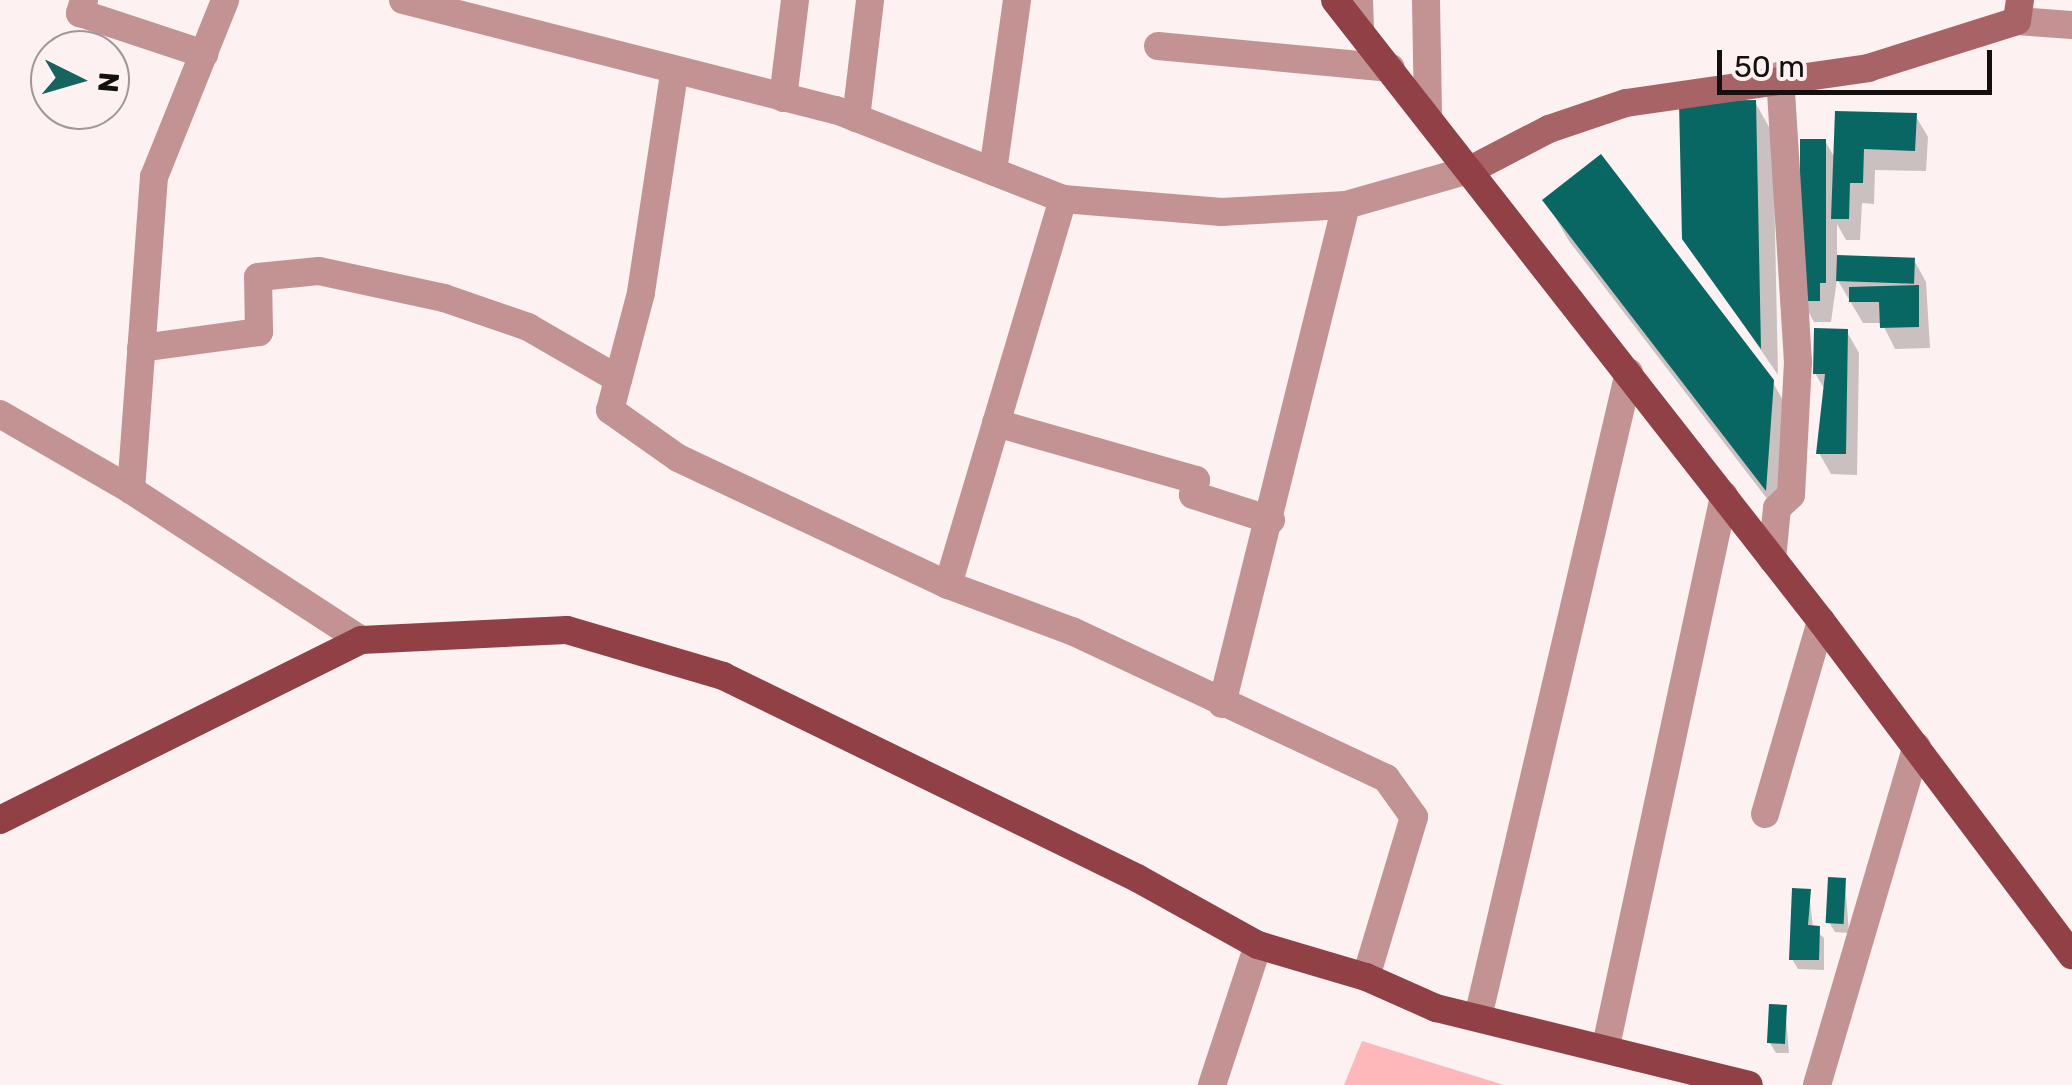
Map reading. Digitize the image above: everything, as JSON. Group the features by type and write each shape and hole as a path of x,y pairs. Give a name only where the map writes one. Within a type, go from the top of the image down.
{"main road":[{"path":"1335,0 1630,372 2072,955"},
{"path":"1472,169 1550,129 1626,103 1780,76 1868,68 2019,11"},
{"path":"0,820 360,640 567,630 722,676 1137,878 1258,945 1366,978 1436,1008 1606,1046 1748,1085"}],"street":[{"path":"84,0 80,14 204,54"},
{"path":"131,490 154,178 225,0"},
{"path":"403,0 558,35 674,74 856,118 1063,199 1221,212 1346,205 1472,169"},
{"path":"783,98 795,0"},
{"path":"856,118 870,0"},
{"path":"993,171 1016,0"},
{"path":"1359,0 1360,30"},
{"path":"1426,0 1428,115"},
{"path":"2019,11 2072,24"},
{"path":"1158,46 1392,68"},
{"path":"674,74 641,294 610,410 678,458 948,585 1072,631 1386,778 1414,816 1366,978"},
{"path":"1772,558 1777,508 1790,495 1798,362 1780,76"},
{"path":"948,585 1063,199"},
{"path":"1222,704 1271,520 1346,205"},
{"path":"141,348 258,332 258,277 319,271 444,298 528,327 618,379"},
{"path":"1478,1016 1630,372"},
{"path":"0,414 131,490 360,640"},
{"path":"996,423 1196,480 1193,495 1271,520"},
{"path":"1606,1046 1724,496"},
{"path":"1765,814 1821,621"},
{"path":"1818,1085 1917,746"},
{"path":"1212,1085 1258,945"}],"shaded area":[{"path":"1362,1041 1504,1085 1344,1085"}],"building":[{"path":"1756,100 1761,349 1682,239 1679,101"},
{"path":"1835,111 1917,113 1915,151 1864,149 1863,183 1850,183 1849,219 1831,219"},
{"path":"1800,139 1826,139 1826,283 1820,283 1820,301 1800,301"},
{"path":"1601,154 1774,380 1766,491 1542,200"},
{"path":"1837,255 1915,258 1914,284 1836,281"},
{"path":"1919,285 1919,327 1880,328 1879,302 1849,302 1849,287"},
{"path":"1814,328 1848,329 1846,454 1816,454 1825,374 1813,374"},
{"path":"1828,877 1846,878 1844,924 1826,923"},
{"path":"1792,888 1811,889 1808,925 1820,926 1819,960 1789,960"},
{"path":"1769,1004 1787,1005 1785,1044 1767,1043"}]}
